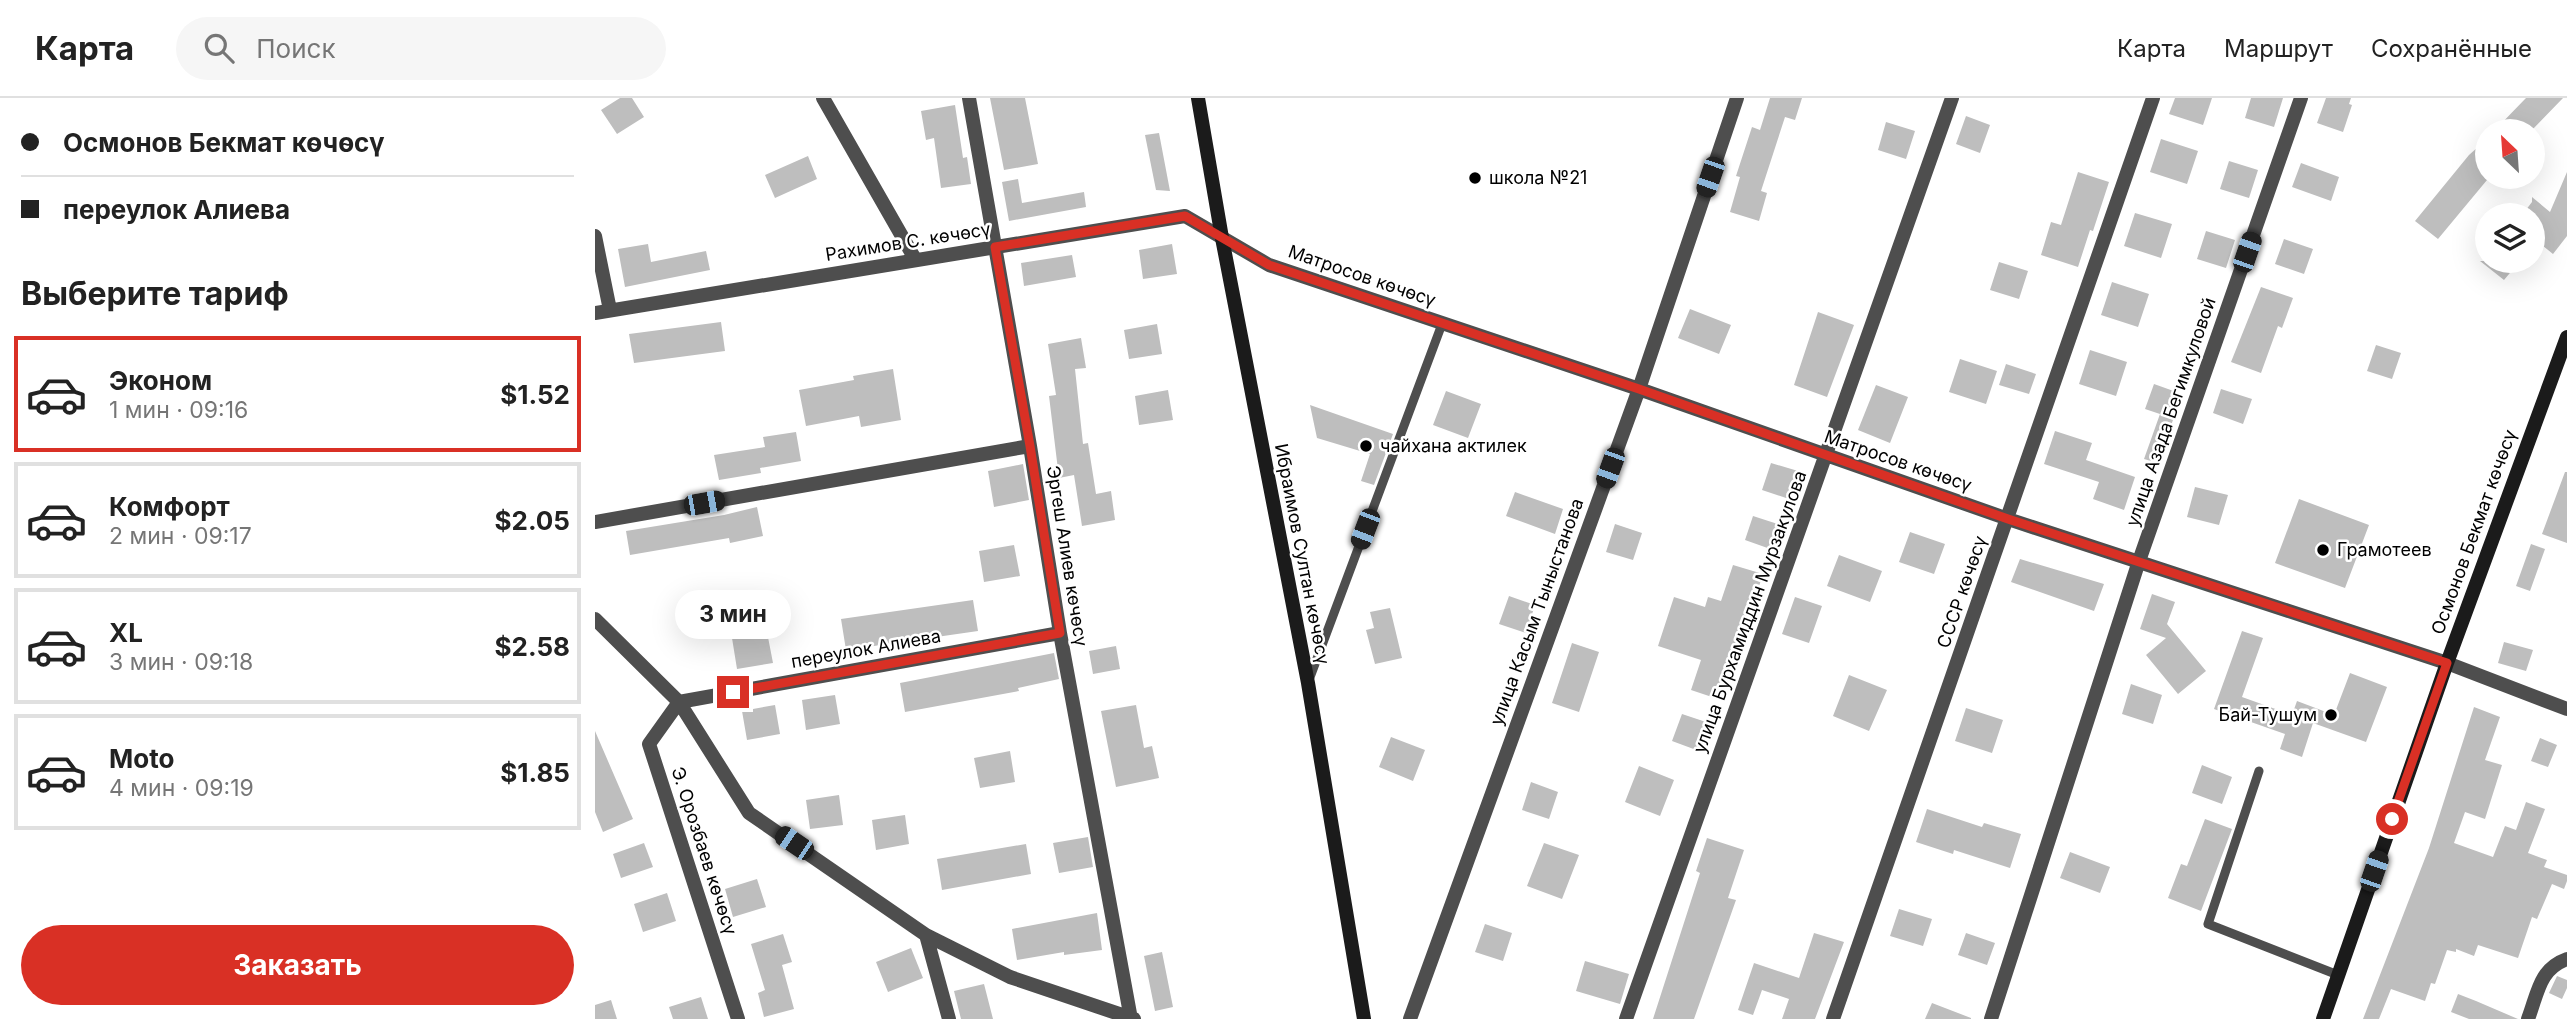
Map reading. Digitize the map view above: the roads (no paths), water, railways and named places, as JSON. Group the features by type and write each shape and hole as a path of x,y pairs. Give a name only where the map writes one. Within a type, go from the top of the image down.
{"main road":[{"name":"Ибраимов Султан көчөсү","path":"1198,98 1222,238 1308,683 1364,1019"},
{"name":"Осмонов Бекмат көчөсү","path":"2323,1019 2447,663 2567,337"}],"street":[{"path":"823,98 915,259"},
{"name":"Эргеш Алиев көчөсү","path":"969,98 1060,633 1132,1019"},
{"name":"улица Касым Тыныстанова","path":"1410,1019 1639,389 1737,98"},
{"name":"улица Бурхамиддин Мурзакулова","path":"1626,1019 1952,98"},
{"name":"СССР көчөсү","path":"1833,1019 2153,98"},
{"name":"улица Азада Бегимкуловой","path":"1991,1019 2139,561 2301,98"},
{"name":"Рахимов С. көчөсү","path":"595,313 1185,216 1222,238"},
{"path":"595,236 610,310"},
{"name":"Матросов көчөсү","path":"1222,238 1269,265 1639,389 2008,519 2447,663 2567,709"},
{"path":"595,523 1030,446"},
{"path":"595,619 678,702 749,813 926,935 1010,976 1132,1019"},
{"name":"переулок Алиева","path":"678,702 1060,633"},
{"name":"Э. Орозбаев көчөсү","path":"678,702 649,744 738,1019"},
{"path":"926,935 949,1019"},
{"path":"2528,1019 2545,971 2567,959"}],"lane":[{"path":"1308,683 1442,324"},
{"path":"2259,771 2208,924 2338,975"}],"place":[{"name":"школа №21","path":"1475,178"},
{"name":"чайхана актилек","path":"1366,446"},
{"name":"Грамотеев","path":"2323,550"},
{"name":"Бай-Тушум","path":"2331,715"}]}
